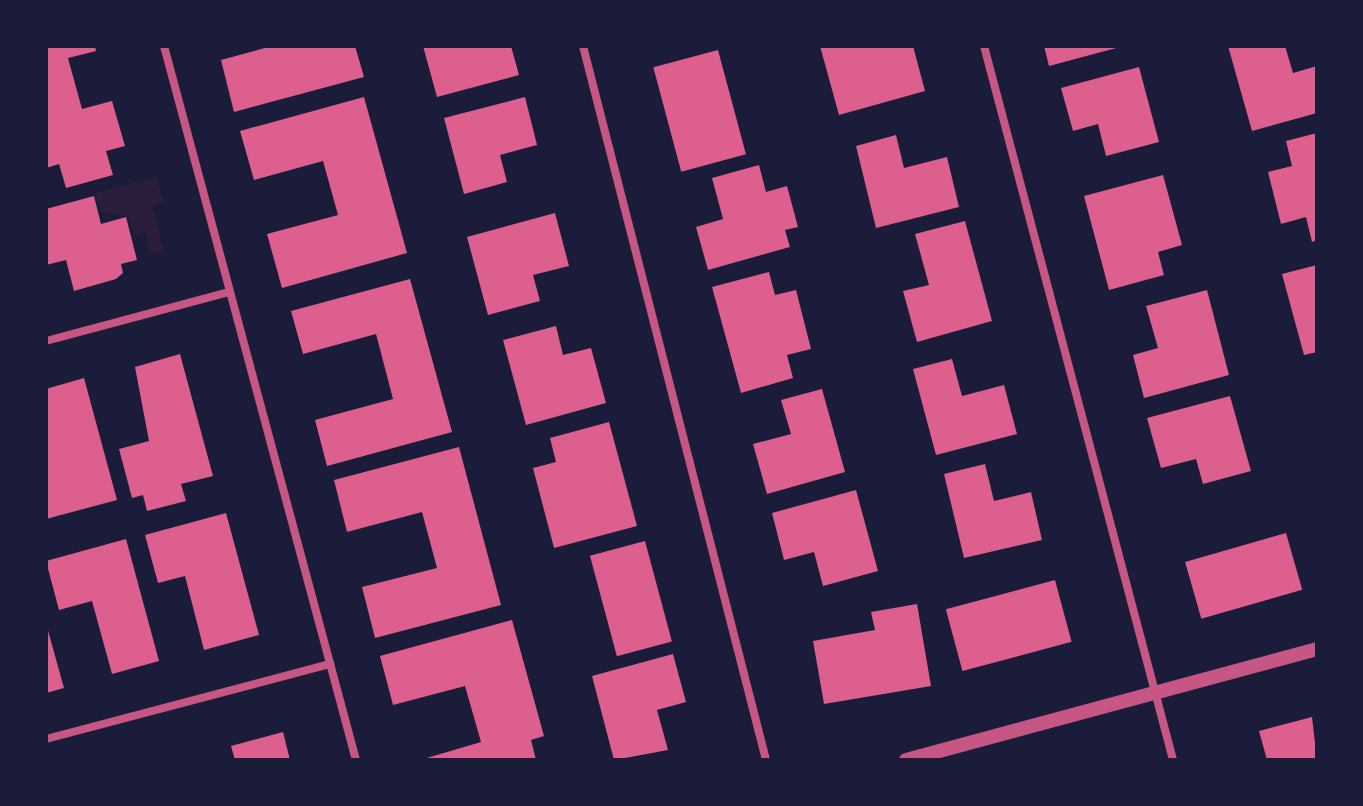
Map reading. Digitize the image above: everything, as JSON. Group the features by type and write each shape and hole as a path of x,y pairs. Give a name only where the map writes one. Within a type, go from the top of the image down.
{"street":[{"path":"164,46 356,760"},
{"path":"583,46 766,760"},
{"path":"984,46 1173,760"},
{"path":"46,341 229,292"},
{"path":"906,760 1317,649"},
{"path":"46,739 330,664"}],"shaded area":[{"path":"157,177 163,202 152,205 164,251 151,254 146,232 134,235 129,217 100,212 95,193"}],"building":[{"path":"46,46 95,46 96,51 68,58 82,109 112,101 125,146 106,151 113,175 66,188 59,164 46,168"},
{"path":"272,46 355,46 364,77 234,112 221,60"},
{"path":"423,46 511,46 519,75 437,97"},
{"path":"820,46 913,46 925,91 839,115"},
{"path":"1044,46 1120,46 1120,47 1049,66"},
{"path":"1228,46 1285,46 1293,73 1317,66 1317,113 1252,131"},
{"path":"718,50 746,154 681,172 653,67"},
{"path":"1139,67 1159,142 1106,156 1098,124 1073,131 1061,88"},
{"path":"364,97 407,253 282,288 267,234 338,215 323,161 254,180 240,131"},
{"path":"525,97 537,145 500,155 507,182 464,194 444,118"},
{"path":"1317,133 1317,240 1312,242 1306,217 1281,224 1268,172 1292,166 1286,141"},
{"path":"896,135 904,168 947,157 959,207 876,228 856,146"},
{"path":"759,165 766,192 787,186 798,227 785,230 790,247 708,270 696,227 723,219 712,178"},
{"path":"1163,175 1182,245 1158,252 1164,275 1109,290 1084,196"},
{"path":"94,196 101,224 126,217 137,260 121,264 123,273 116,279 74,291 66,260 46,265 46,209"},
{"path":"555,213 569,266 533,275 540,301 488,315 467,237"},
{"path":"965,221 992,321 917,342 903,291 929,285 915,234"},
{"path":"1317,265 1317,352 1304,355 1282,274"},
{"path":"769,272 775,295 796,290 811,349 787,355 793,378 741,393 712,287"},
{"path":"410,279 452,432 327,466 315,420 393,399 376,334 303,354 291,311"},
{"path":"1207,290 1229,375 1144,398 1133,355 1158,348 1146,306"},
{"path":"556,326 563,355 591,348 606,403 526,425 503,340"},
{"path":"180,354 213,476 181,484 186,501 147,511 143,495 132,498 119,449 149,441 135,367"},
{"path":"952,359 962,396 1004,385 1017,434 936,455 913,369"},
{"path":"84,378 117,500 46,519 46,389"},
{"path":"822,389 845,472 767,494 753,444 791,434 781,400"},
{"path":"1230,396 1251,471 1203,484 1196,459 1161,468 1147,418"},
{"path":"609,422 637,526 554,548 533,468 556,462 550,438"},
{"path":"459,447 501,605 375,638 362,587 437,568 422,512 347,532 334,480"},
{"path":"985,464 994,501 1031,492 1042,540 964,558 944,474"},
{"path":"856,490 878,571 823,586 814,552 784,560 772,513"},
{"path":"226,513 259,635 204,650 185,576 158,583 145,535"},
{"path":"1286,533 1302,590 1201,619 1185,562"},
{"path":"126,539 159,661 112,674 92,601 59,610 46,561"},
{"path":"645,541 672,641 617,656 590,556"},
{"path":"1055,580 1072,642 962,671 946,609"},
{"path":"917,604 931,686 824,704 813,641 875,630 871,612"},
{"path":"512,620 544,736 531,740 536,760 420,760 481,742 465,686 393,705 380,656"},
{"path":"46,628 64,688 46,693"},
{"path":"673,654 686,702 657,710 668,750 614,760 592,676"},
{"path":"1312,717 1317,760 1267,760 1259,731"},
{"path":"283,732 290,760 235,760 231,746"}]}
